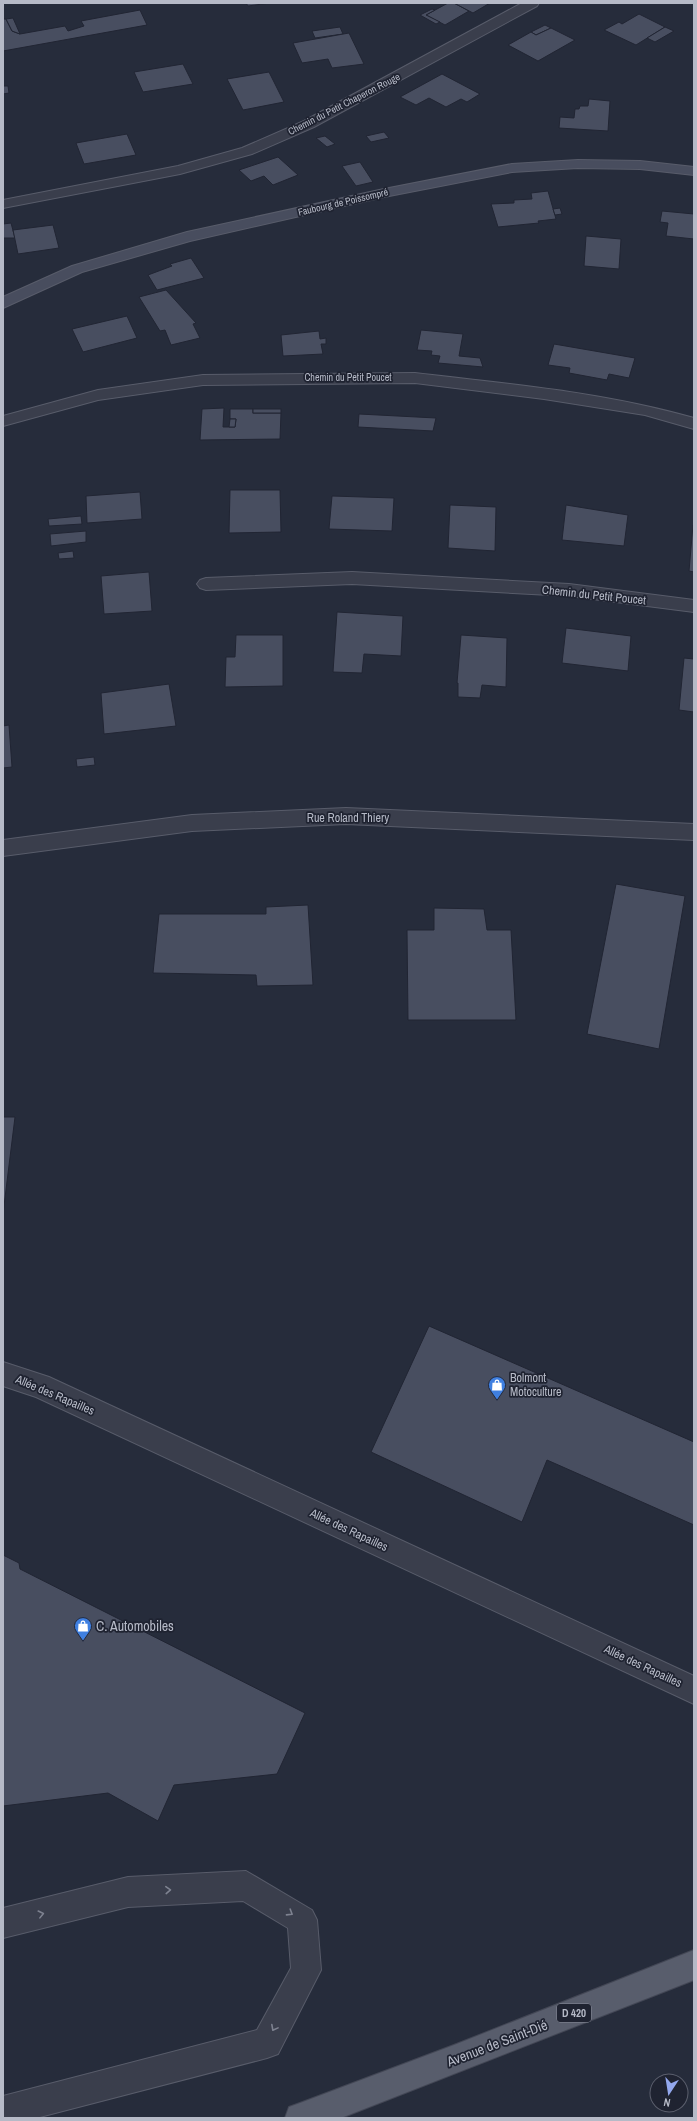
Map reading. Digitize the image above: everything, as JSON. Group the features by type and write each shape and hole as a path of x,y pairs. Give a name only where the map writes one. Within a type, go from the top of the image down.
{"main road":[{"name":"Faubourg de Poissompré","path":"3,302 77,269 180,239 391,191 512,168 578,164 640,165 694,171"},
{"name":"Avenue de Saint-Dié","path":"300,2118 454,2060 694,1965"}],"street":[{"name":"Chemin du Petit Chaperon Rouge","path":"3,204 180,170 247,151 309,124 532,3"},
{"name":"Chemin du Petit Poucet","path":"3,421 98,395 203,380 415,378 544,394 646,410 694,424"},
{"name":"Chemin du Petit Poucet","path":"206,584 352,578 569,590 694,606"},
{"name":"Rue Roland Thiery","path":"3,848 192,823 346,816 694,832"},
{"name":"Allée des Rapailles","path":"3,1374 40,1386 694,1690"},
{"path":"3,1923 128,1892 246,1886 302,1920 306,1970 267,2043 3,2112"}],"building":[{"path":"246,3 270,3 248,6"},
{"path":"448,3 454,3 469,11 445,25 426,15"},
{"path":"454,3 490,3 473,13"},
{"path":"432,9 435,10 426,15 440,22 436,24 420,15"},
{"path":"140,10 147,25 3,51 3,19 6,19 12,31 20,34 65,26 68,31 84,26 81,21"},
{"path":"639,14 665,27 636,45 604,30 619,22 622,24"},
{"path":"13,18 20,34 12,31 6,19"},
{"path":"545,25 551,28 536,35 531,32"},
{"path":"340,27 343,34 315,38 312,31"},
{"path":"665,27 674,31 655,42 647,38"},
{"path":"551,28 575,40 538,61 508,45 531,32 536,35"},
{"path":"349,33 364,64 332,68 328,59 302,63 293,43"},
{"path":"183,64 193,84 143,92 134,72"},
{"path":"269,72 284,102 243,110 227,79"},
{"path":"442,74 480,94 467,102 461,99 446,107 429,98 416,105 400,97"},
{"path":"3,86 8,86 9,93 3,94"},
{"path":"589,99 610,101 608,131 559,128 560,117 574,118 575,109 579,109 580,106 588,106"},
{"path":"384,132 389,138 371,142 366,136"},
{"path":"127,134 136,155 84,164 76,143"},
{"path":"325,136 335,144 327,147 316,138"},
{"path":"278,157 298,175 273,185 264,176 251,181 239,170"},
{"path":"360,162 373,182 356,186 342,166"},
{"path":"548,191 556,219 538,221 539,223 498,227 491,204 514,203 514,200 532,199 531,193"},
{"path":"560,208 562,214 555,215 553,209"},
{"path":"662,211 694,214 694,239 666,236 668,223 660,222"},
{"path":"11,223 15,238 3,238 3,224"},
{"path":"53,225 59,248 18,254 13,230"},
{"path":"586,236 621,239 619,269 584,266"},
{"path":"191,258 204,278 157,290 148,275 172,266 170,264"},
{"path":"166,290 196,323 193,324 200,338 171,345 165,330 160,331 139,297"},
{"path":"127,316 137,338 83,352 72,329"},
{"path":"421,330 463,334 459,356 480,358 483,367 438,363 440,356 431,355 432,351 417,350"},
{"path":"319,331 320,339 326,338 326,344 321,344 323,354 283,356 281,335"},
{"path":"554,344 635,358 629,378 609,374 607,380 569,373 570,368 548,365"},
{"path":"224,408 223,427 235,427 236,419 230,419 230,409 253,409 253,413 281,413 280,439 200,440 202,409"},
{"path":"253,409 281,409 281,413 253,413"},
{"path":"359,414 436,418 433,431 358,427"},
{"path":"230,419 236,419 235,427 229,427"},
{"path":"230,490 280,490 281,532 229,533"},
{"path":"140,492 142,519 87,523 86,496"},
{"path":"332,496 394,498 392,531 329,529"},
{"path":"450,505 496,507 495,551 448,548"},
{"path":"566,505 628,515 624,546 562,540"},
{"path":"81,516 82,524 49,526 48,519"},
{"path":"694,525 694,572 689,571"},
{"path":"86,531 86,542 51,546 50,534"},
{"path":"73,551 74,558 59,559 58,553"},
{"path":"149,572 152,611 104,614 101,576"},
{"path":"337,612 403,616 401,656 364,654 362,673 333,672"},
{"path":"566,628 631,636 628,671 562,663"},
{"path":"236,635 283,635 283,686 225,687 226,657 235,657"},
{"path":"461,635 507,638 506,687 482,685 480,698 458,697 457,683"},
{"path":"684,658 694,659 694,712 679,710"},
{"path":"169,684 176,726 104,734 101,693"},
{"path":"9,725 12,767 3,768 3,726"},
{"path":"94,757 95,765 77,767 76,759"},
{"path":"616,884 685,896 659,1049 587,1034"},
{"path":"308,905 313,985 257,986 256,975 153,973 159,914 266,914 266,907"},
{"path":"434,908 484,909 487,930 511,930 516,1020 408,1020 407,930 434,930"},
{"path":"3,1117 15,1117 3,1214"},
{"name":"Bolmont Motoculture","path":"429,1326 694,1442 694,1525 547,1460 522,1522 371,1452"},
{"name":"C. Automobiles","path":"3,1555 19,1563 20,1569 305,1713 277,1774 174,1785 158,1821 108,1793 3,1806"}],"place":[{"name":"Bolmont Motoculture","path":"497,1400"},
{"name":"C. Automobiles","path":"83,1641"}]}
